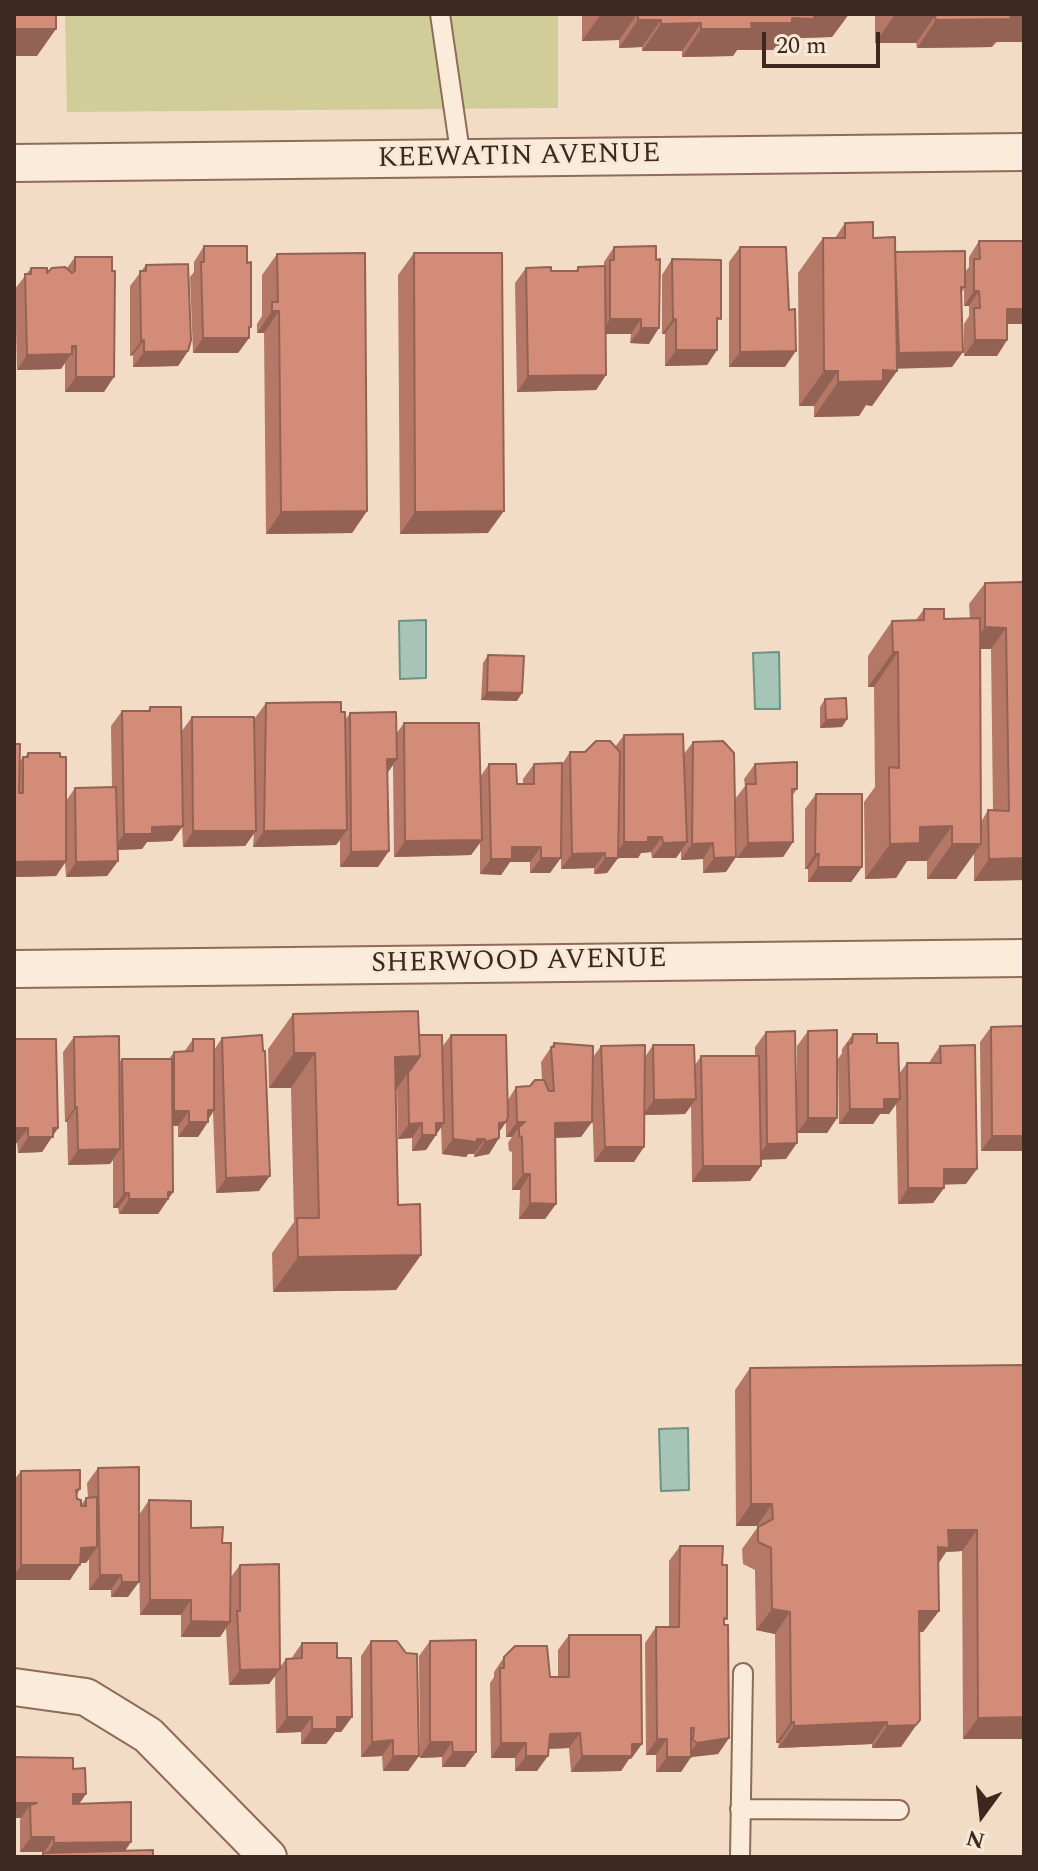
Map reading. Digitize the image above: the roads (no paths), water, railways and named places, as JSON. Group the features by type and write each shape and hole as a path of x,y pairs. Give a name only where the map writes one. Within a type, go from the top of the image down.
{"street":[{"name":"KEEWATIN AVENUE","path":"14,163 1024,152"},
{"name":"SHERWOOD AVENUE","path":"14,969 1024,958"},
{"path":"14,1687 86,1697 148,1735 268,1857"}],"lane":[{"path":"440,14 461,159"},
{"path":"740,1857 743,1673"},
{"path":"740,1809 899,1810"}]}
